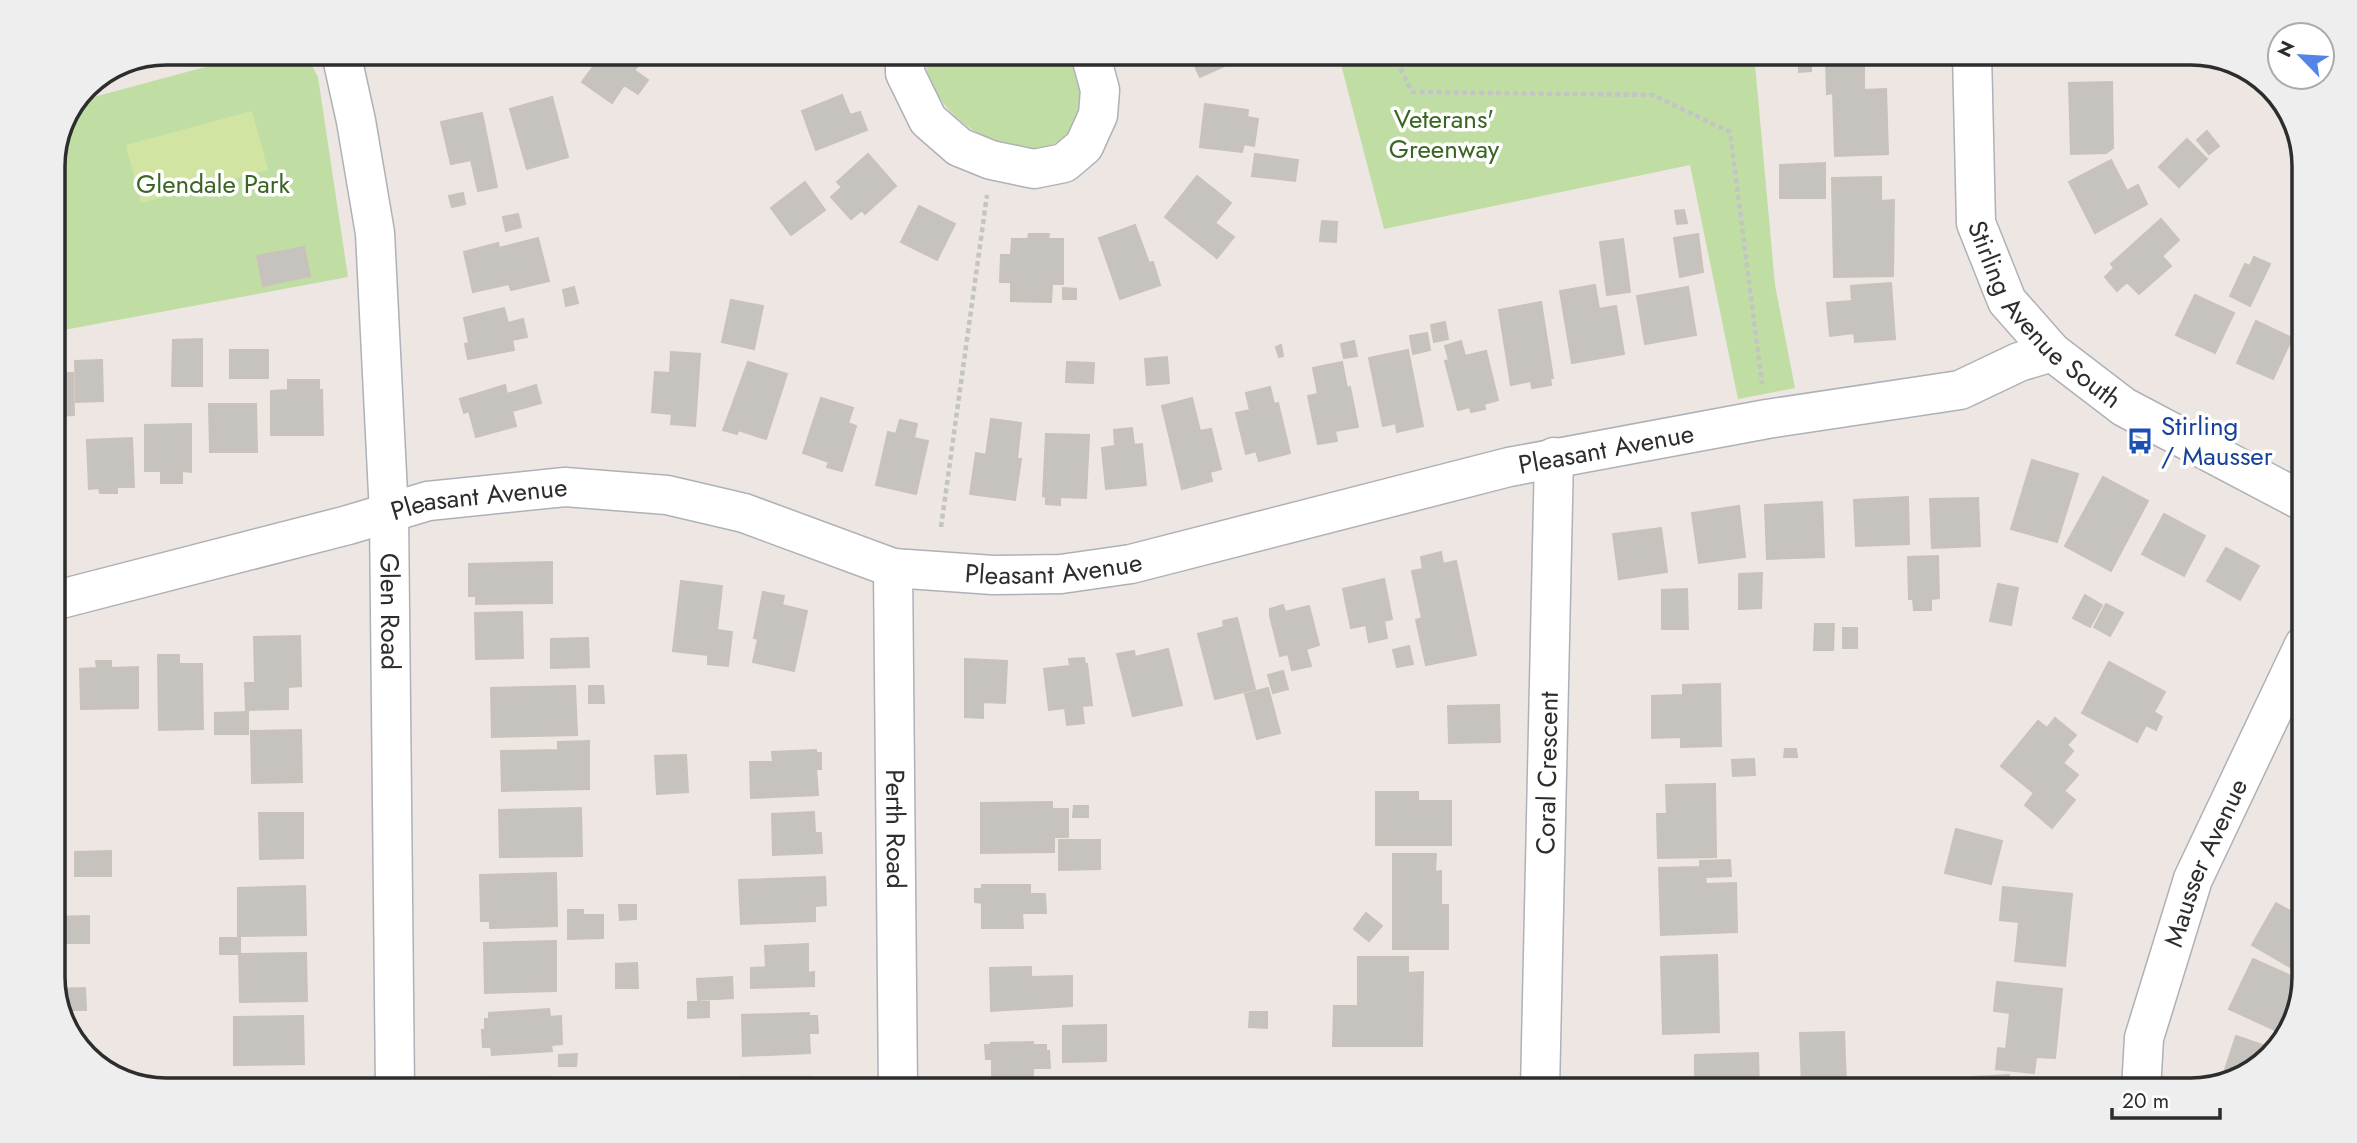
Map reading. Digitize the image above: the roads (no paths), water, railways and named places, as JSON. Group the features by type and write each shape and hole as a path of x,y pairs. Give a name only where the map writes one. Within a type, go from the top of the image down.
{"street":[{"name":"Glen Road","path":"351,65 356,121 375,233 389,514 396,1078"},
{"path":"905,65 905,73 929,120 959,147 991,160 1034,169 1064,163 1084,146 1098,116 1100,90 1093,65"},
{"name":"Stirling Avenue South","path":"1972,65 1976,223 2007,301 2052,352 2124,407 2292,496"},
{"name":"Pleasant Avenue","path":"65,598 389,514 428,501 565,487 667,495 744,513 893,568 993,575 1061,574 1131,564 1554,457 1767,419 1960,390 2019,362 2052,352"},
{"name":"Coral Crescent","path":"1540,1078 1554,457"},
{"name":"Perth Road","path":"893,568 898,1078"},
{"name":"Mausser Avenue","path":"2142,1078 2144,1038 2193,879 2292,670"}],"place":[{"name":"Stirling / Mausser","path":"2140,441"}],"park label":[{"name":"Veterans' Greenway","path":"1444,134"},
{"name":"Glendale Park","path":"213,184"}]}
